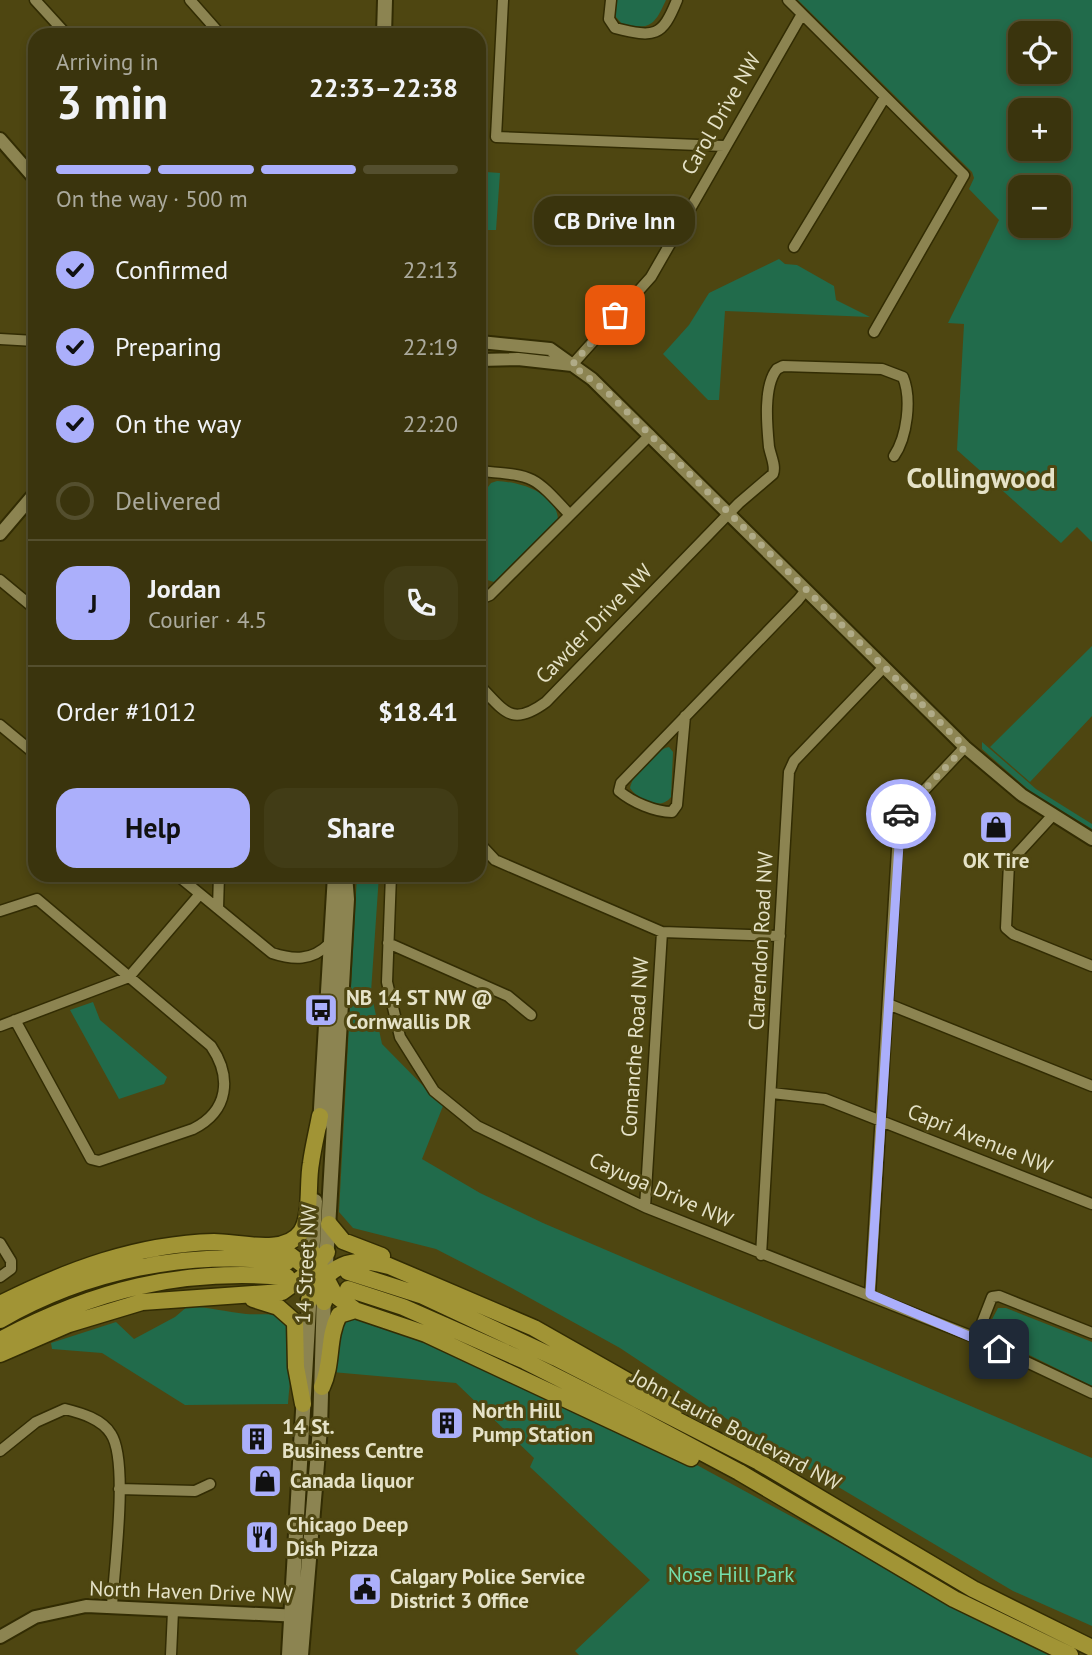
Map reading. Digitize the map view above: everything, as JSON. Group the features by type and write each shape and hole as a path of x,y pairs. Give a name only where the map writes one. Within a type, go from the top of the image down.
{"main road":[{"path":"384,28 385,0"},
{"name":"14 Street NW","path":"318,1267 320,1116 334,882"},
{"name":"14 Street NW","path":"318,1267 329,1224 347,899 346,882"},
{"path":"0,1304 57,1275 122,1254 213,1242 276,1245 286,1243 302,1231 320,1116"},
{"path":"329,1224 343,1241 426,1272 473,1294 485,1305"},
{"path":"276,1245 318,1267 365,1261 389,1266 485,1305 567,1345 677,1409 759,1462"},
{"path":"0,1320 34,1301 88,1281 143,1266 215,1258 287,1270 212,1275 142,1284 75,1303 0,1340"},
{"path":"0,1354 69,1324 142,1302 195,1296 244,1296 282,1292 318,1267"},
{"path":"316,1301 318,1267"},
{"path":"318,1267 335,1295 355,1310 426,1334 595,1411 774,1502 805,1512"},
{"name":"John Laurie Boulevard NW","path":"348,1272 397,1285 456,1310 759,1462 973,1589 1092,1648"},
{"name":"John Laurie Boulevard NW","path":"348,1289 403,1307 525,1361 738,1472 954,1599 1070,1655"},
{"path":"244,1296 278,1307 295,1322 296,1367 303,1405"},
{"name":"14 Street NW","path":"289,1655 297,1616 322,1387 316,1301"},
{"name":"14 Street NW","path":"301,1655 297,1616 303,1405 316,1301"},
{"path":"322,1387 329,1372 335,1323 339,1315 355,1310"}],"street":[{"path":"35,0 61,28"},
{"path":"190,0 215,28"},
{"path":"503,0 496,137 724,146"},
{"path":"611,0 609,19 615,29 651,33 661,31 667,24 677,0"},
{"path":"788,0 962,171 964,180 874,332"},
{"name":"Carol Drive NW","path":"572,365 651,276 802,14"},
{"path":"794,247 885,96"},
{"path":"0,139 28,171"},
{"path":"0,339 28,341"},
{"path":"486,343 551,349 607,392 965,747 1052,816 1092,839"},
{"path":"486,360 518,359 572,365"},
{"name":"Cawder Drive NW","path":"486,692 504,712 517,717 531,713 545,702 768,476 775,468 772,463 769,386 772,374 783,366 882,369 902,377 907,387 903,443 894,456"},
{"path":"486,597 650,435"},
{"path":"486,472 528,475 541,484 570,515"},
{"path":"0,534 28,501"},
{"path":"0,580 28,603"},
{"path":"685,716 677,805 672,812 662,812 625,796 619,791 621,783 685,716 806,590"},
{"name":"Clarendon Road NW","path":"761,1255 789,772 794,761 884,667"},
{"path":"0,725 28,748"},
{"path":"870,1294 900,817 965,747"},
{"path":"1052,816 1009,863 1006,928 1013,934 1092,966"},
{"path":"486,850 495,860 662,932 780,936"},
{"path":"185,882 272,953 284,957 307,958 321,953 329,944"},
{"path":"218,908 219,882"},
{"name":"Cayuga Drive NW","path":"391,882 387,982 400,1037 435,1091 477,1126 645,1207 976,1338 1092,1393"},
{"path":"0,1026 129,977 200,894"},
{"path":"0,911 37,899 211,1046 220,1059 225,1077 224,1096 218,1110 193,1129 99,1161 91,1158 15,1020"},
{"name":"Comanche Road NW","path":"645,1207 662,932"},
{"path":"388,943 508,996 531,1015"},
{"path":"888,1004 1092,1086"},
{"name":"Capri Avenue NW","path":"772,1093 825,1099 1092,1204"},
{"path":"0,1243 11,1261 11,1269 0,1277"},
{"path":"976,1338 992,1297 999,1296 1092,1333"},
{"path":"0,1451 50,1414 65,1409 80,1412 111,1433 119,1459 112,1606"},
{"path":"119,1489 195,1492 210,1484"},
{"name":"North Haven Drive NW","path":"0,1637 35,1617 65,1608 112,1606 297,1616"},
{"path":"171,1655 173,1611"}],"green space":[{"path":"616,0 666,0 655,20 640,27 622,24 615,16"},
{"path":"798,0 1092,0 1092,542 1077,527 1061,543 957,450 964,324 948,323 999,220 969,189 974,178 972,172"},
{"path":"486,172 500,173 496,230 487,230 487,241"},
{"path":"779,259 785,264 797,265 834,286 836,300 870,317 725,311 719,400 708,400 663,354 689,325 709,293"},
{"path":"497,481 516,484 535,490 551,502 558,519 494,582 486,580 486,490 491,483"},
{"path":"1092,646 1092,716 1030,782 990,747"},
{"path":"982,742 1036,789 1092,824 1092,829 1032,793 982,749"},
{"path":"669,747 673,752 671,797 662,803 644,800 630,788 632,782 651,757"},
{"path":"357,882 379,882 371,992 382,1044 443,1106 422,1159 480,1193 543,1223 1092,1458 1092,1626 1013,1591 751,1435 620,1348 506,1285 436,1249 353,1228 339,1212"},
{"path":"93,1002 100,1020 167,1077 164,1084 119,1099 70,1010"},
{"path":"188,1306 275,1315 285,1321 291,1342 288,1404 185,1405 102,1353 52,1349 51,1343 116,1322 134,1339 175,1317"},
{"path":"998,1308 1006,1308 1092,1342 1092,1386 993,1337 989,1325"},
{"name":"Nose Hill Park","path":"352,1316 376,1322 472,1361 695,1464 1021,1641 1054,1655 579,1655 575,1651 650,1580 530,1467 534,1458 456,1383 332,1372 344,1320"}],"way so far":[{"path":"615,315 572,365 607,392 735,522 965,747 901,814"}],"place":[{"name":"CB Drive Inn","path":"615,315"},
{"name":"OK Tire","path":"996,827"},
{"name":"NB 14 ST NW @ Cornwallis DR","path":"321,1010"},
{"name":"North Hill Pump Station","path":"447,1423"},
{"name":"14 St. Business Centre","path":"257,1439"},
{"name":"Canada liquor","path":"265,1481"},
{"name":"Chicago Deep Dish Pizza","path":"262,1537"},
{"name":"Calgary Police Service District 3 Office","path":"365,1589"}],"district":[{"name":"Collingwood","path":"981,478"}],"route":[{"path":"901,814 898,825 870,1294 999,1349"}]}
